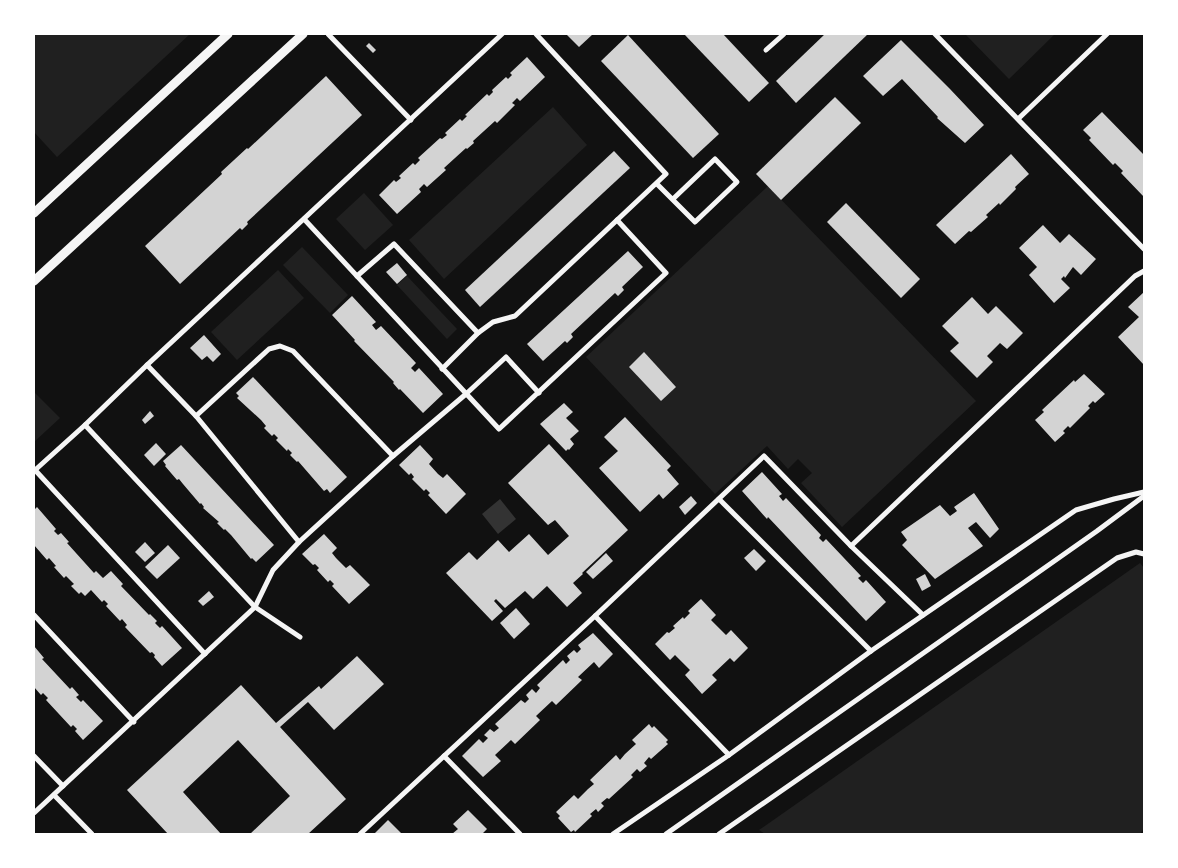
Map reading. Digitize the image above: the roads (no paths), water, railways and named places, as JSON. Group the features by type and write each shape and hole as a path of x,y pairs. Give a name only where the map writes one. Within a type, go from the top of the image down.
{"street":[{"path":"34,213 228,34"},
{"path":"34,282 303,34"},
{"path":"328,34 410,120"},
{"path":"205,654 34,470 502,34"},
{"path":"442,369 478,333 493,322 515,316 666,174 536,34"},
{"path":"766,50 784,34"},
{"path":"935,34 1144,249"},
{"path":"1018,119 1107,34"},
{"path":"657,184 695,222 737,182 715,159 673,199"},
{"path":"304,219 499,430 666,273 617,220"},
{"path":"358,276 394,244 478,333"},
{"path":"851,546 1135,276 1144,271"},
{"path":"196,416 269,349 280,346 293,351 393,456"},
{"path":"34,813 134,722 255,607 273,570 299,542 506,357 539,392"},
{"path":"147,365 196,416 299,542"},
{"path":"84,425 255,607 300,637"},
{"path":"360,834 764,456 851,546 923,615"},
{"path":"613,834 729,755 871,651 1076,510 1114,499 1144,494"},
{"path":"666,834 1098,532 1144,494"},
{"path":"719,499 871,651"},
{"path":"719,834 1117,558 1136,552 1144,554"},
{"path":"34,615 134,722"},
{"path":"595,616 729,755"},
{"path":"34,756 63,786"},
{"path":"444,756 520,834"},
{"path":"54,795 92,834"}]}
